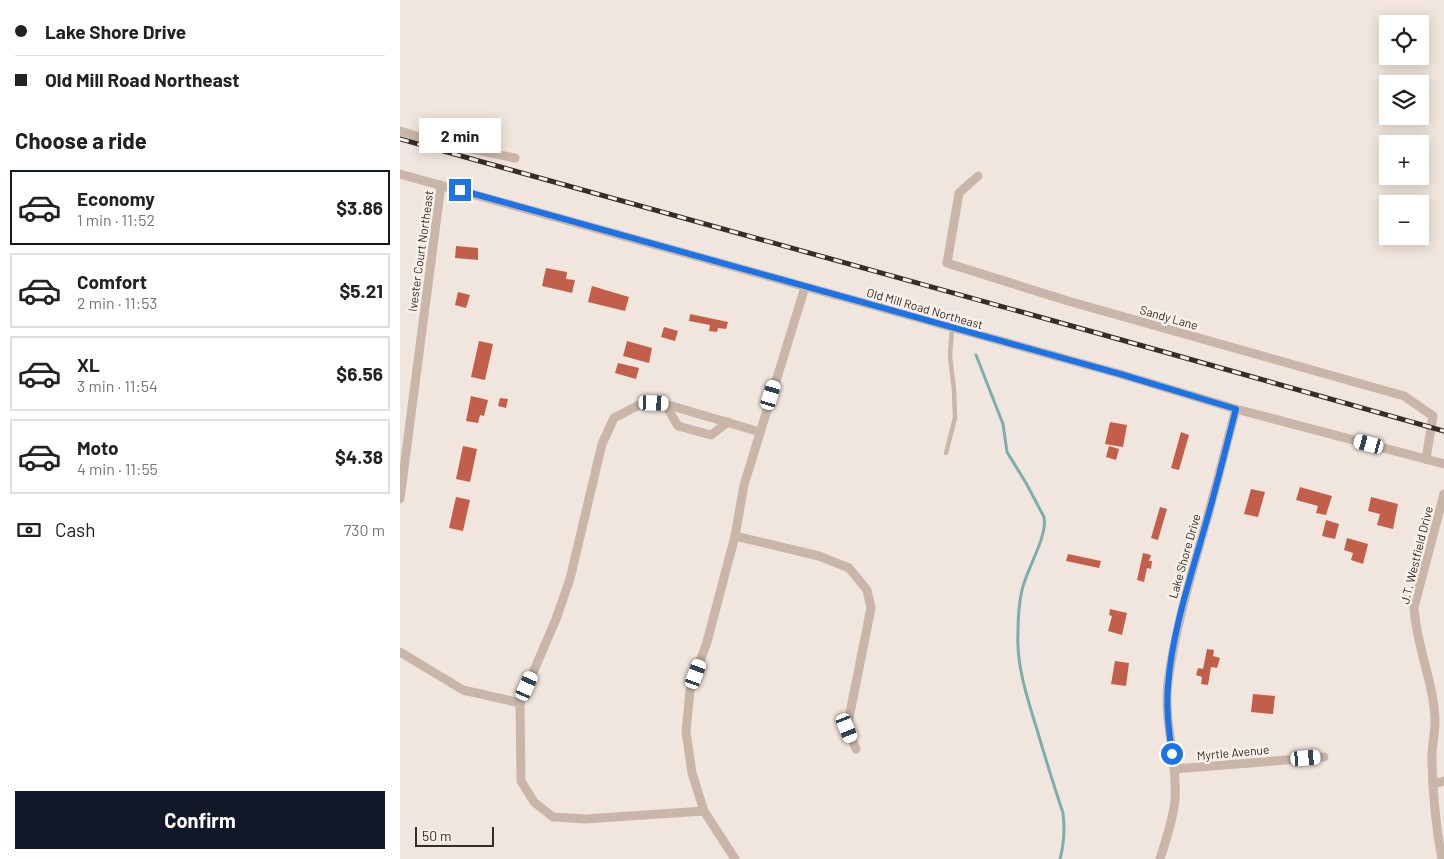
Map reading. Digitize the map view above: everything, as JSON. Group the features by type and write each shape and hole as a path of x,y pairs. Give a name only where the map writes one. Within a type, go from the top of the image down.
{"street":[{"path":"400,131 436,142 515,158"},
{"name":"Old Mill Road Northeast","path":"400,174 1120,374 1236,409 1444,464"},
{"name":"Sandy Lane","path":"978,176 959,193 947,263 1068,301 1404,396 1433,416 1426,459"},
{"name":"Ivester Court Northeast","path":"400,499 441,185"},
{"path":"735,859 704,811 692,773 686,732 690,690 707,642 735,536 744,485 805,287"},
{"path":"704,811 585,819 553,816 534,802 521,781 520,703 556,619 570,579 602,444 614,418 643,403 665,404 760,432"},
{"path":"665,404 678,426 711,435 728,422"},
{"name":"Lake Shore Drive","path":"1160,859 1170,827 1175,800 1174,770 1168,723 1168,685 1173,652 1182,608 1236,409"},
{"name":"J.T. Westfield Drive","path":"1442,859 1433,784 1432,762 1435,722 1426,664 1415,625 1414,607 1444,494"},
{"path":"735,536 819,556 849,568 867,590 871,608 847,728 856,749"},
{"path":"400,652 463,690 520,703"},
{"name":"Myrtle Avenue","path":"1174,770 1324,756"},
{"path":"1433,784 1444,781"}],"lane":[{"path":"946,453 955,418 950,356 952,328"}],"building":[{"path":"456,246 478,248 478,260 455,258"},
{"path":"546,268 567,272 566,279 575,280 572,293 542,286"},
{"path":"592,286 629,297 625,311 588,302"},
{"path":"458,292 470,295 466,308 455,305"},
{"path":"690,314 728,322 726,329 718,328 717,332 709,331 710,325 689,321"},
{"path":"664,327 678,331 675,341 661,337"},
{"path":"479,341 493,344 485,380 471,377"},
{"path":"627,341 652,348 649,363 623,356"},
{"path":"618,363 639,368 636,379 615,373"},
{"path":"471,396 488,400 484,416 480,415 478,423 466,421"},
{"path":"500,398 508,399 506,408 498,406"},
{"path":"1110,422 1127,425 1123,447 1105,444"},
{"path":"1181,432 1189,435 1179,470 1171,468"},
{"path":"463,446 477,449 470,482 456,479"},
{"path":"1109,446 1119,449 1116,460 1106,457"},
{"path":"1300,487 1332,496 1326,515 1316,513 1318,506 1296,500"},
{"path":"1251,489 1265,492 1258,517 1244,514"},
{"path":"456,497 470,500 463,531 449,528"},
{"path":"1371,497 1398,504 1393,529 1377,525 1380,514 1368,511"},
{"path":"1160,507 1167,509 1158,540 1151,538"},
{"path":"1326,520 1339,524 1335,539 1322,536"},
{"path":"1347,538 1368,544 1363,564 1351,560 1353,553 1344,550"},
{"path":"1143,553 1151,555 1149,561 1152,561 1151,569 1147,568 1144,582 1137,580"},
{"path":"1068,554 1101,561 1099,568 1066,561"},
{"path":"1110,609 1127,613 1122,635 1108,631 1112,616 1109,615"},
{"path":"1207,649 1214,650 1213,656 1220,658 1217,668 1211,667 1208,685 1201,684 1202,677 1196,675 1198,668 1203,669"},
{"path":"1115,661 1129,663 1126,686 1111,684"},
{"path":"1253,694 1275,696 1273,714 1251,712"}],"waterway":[{"path":"976,355 1003,424 1007,452 1044,517 1043,533 1021,595 1018,616 1018,645 1027,696 1063,813 1064,836 1060,859"}],"railway":[{"path":"400,139 1444,431"}],"route":[{"path":"460,190 1120,374 1236,409 1182,608 1173,652 1168,685 1168,723 1172,754"}]}
